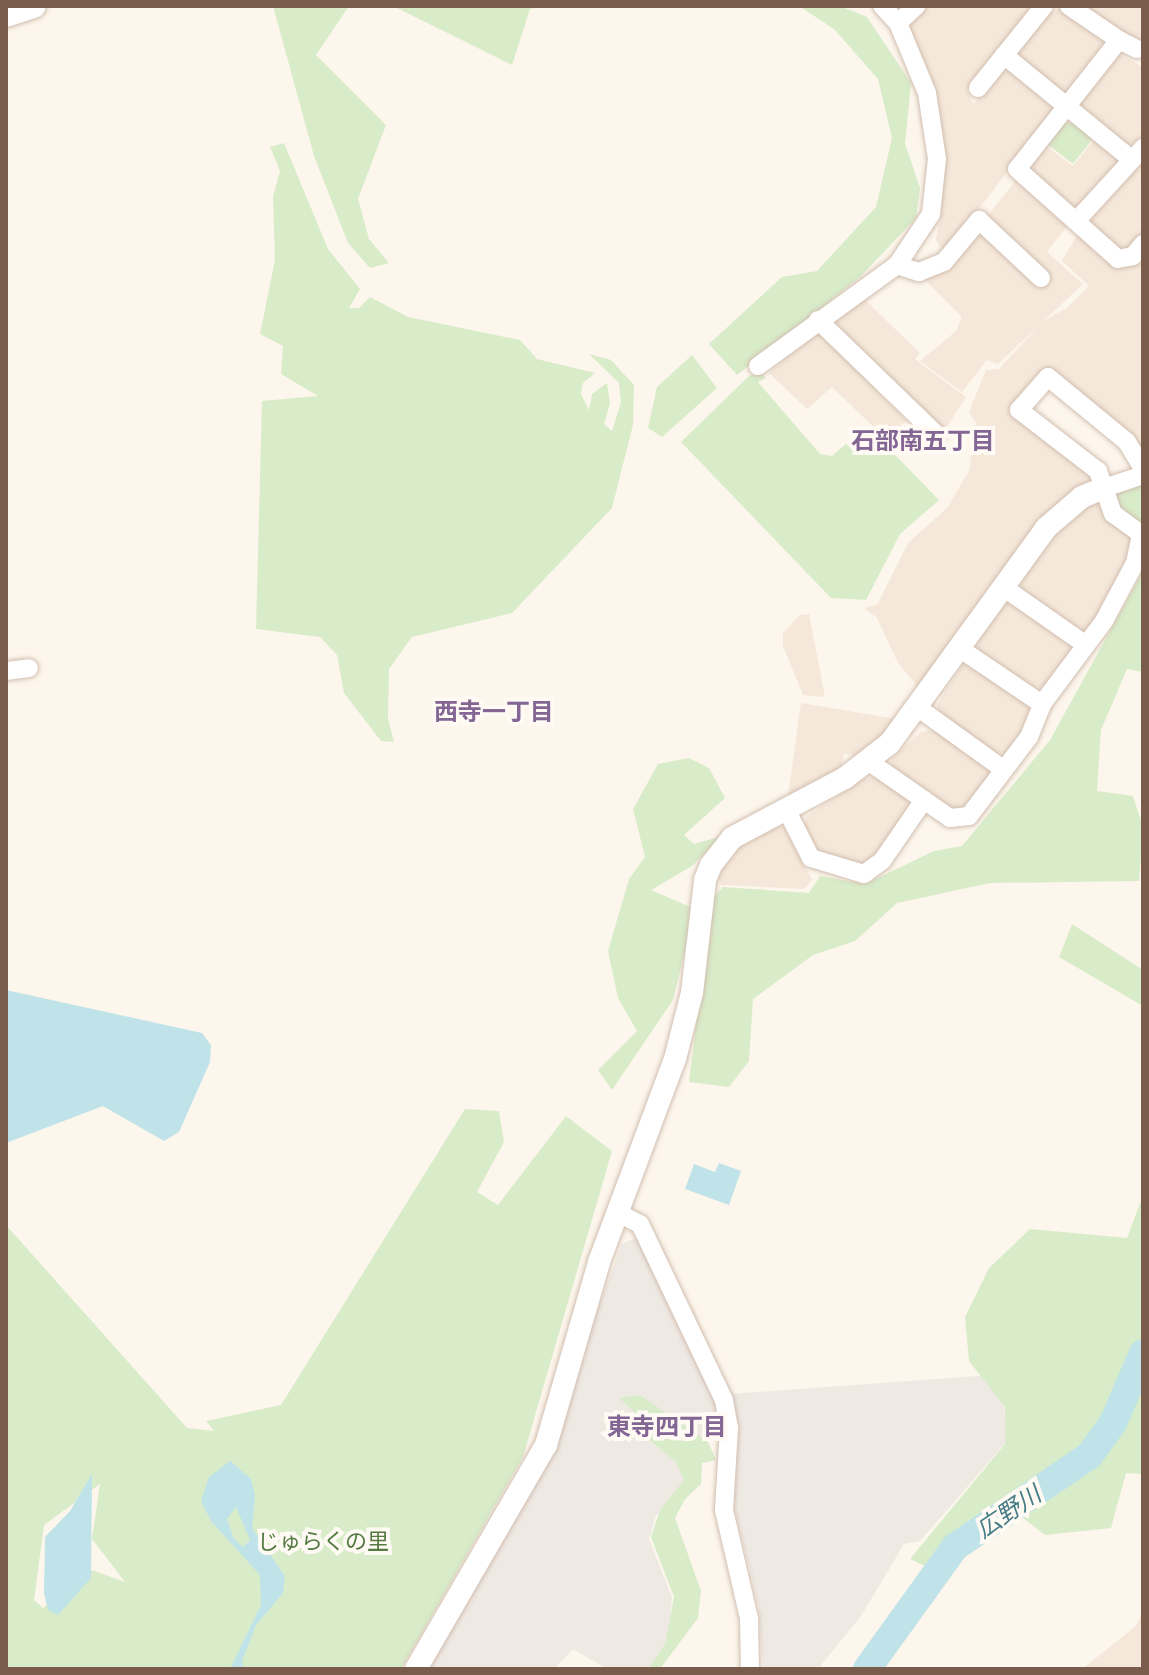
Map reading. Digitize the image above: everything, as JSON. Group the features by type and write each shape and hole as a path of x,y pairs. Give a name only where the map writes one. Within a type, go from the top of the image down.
{"main road":[{"path":"6,15 34,6"}],"street":[{"path":"758,366 897,265 931,214 937,159 927,93 898,23 882,6"},
{"path":"898,23 916,6"},
{"path":"978,88 1044,6"},
{"path":"1069,6 1137,49"},
{"path":"1119,40 1017,169 1118,259 1133,256 1143,244"},
{"path":"1004,55 1067,106 1136,153 1077,220"},
{"path":"897,265 919,272 944,262 979,220 1041,278"},
{"path":"818,320 936,434"},
{"path":"416,1669 546,1445 616,1212 682,1035 708,873 732,838 868,761 890,743 1046,528 1082,497 1101,489 1143,472 1127,442 1048,377 1019,410 1098,471 1101,489 1113,514 1141,534 1135,563 1086,645 1042,704 1029,737 969,816 950,818 868,761"},
{"path":"1003,587 1086,645"},
{"path":"959,648 1042,704"},
{"path":"6,671 29,668"},
{"path":"917,707 1003,769"},
{"path":"786,809 811,858 864,874 882,861 924,800"},
{"path":"616,1212 640,1224 724,1400 729,1428 724,1510 749,1618 750,1669"}],"shaded area":[{"path":"928,6 1038,6 967,90 973,104 1000,73 1010,69 1052,103 1053,111 944,255 936,240 942,207 934,95 908,25"},
{"path":"1083,6 1143,6 1143,59 1137,55"},
{"path":"1062,8 1108,43 1072,92 1062,92 1017,59 1016,50 1052,11"},
{"path":"1119,54 1143,67 1143,140 1124,145 1082,111 1080,101"},
{"path":"1096,137 1118,154 1117,163 1081,208 1071,206 1027,167 1045,145 1073,166"},
{"path":"1143,160 1143,237 1132,250 1121,253 1086,222"},
{"path":"1018,178 1071,221 1047,252 1083,284 998,364 987,360 962,392 920,361 956,331 962,317 922,277 985,219"},
{"path":"1080,230 1115,264 1143,254 1143,462 1049,373 1013,411 1093,472 1094,483 920,689 898,663 877,618 864,608 877,605 908,543 947,508 969,471 976,423 969,412 986,370 999,369 1043,321 1067,308 1089,286 1062,261"},
{"path":"862,297 920,353 915,359 966,397 944,431 837,331 835,318"},
{"path":"818,330 906,421 886,439 832,387 807,409 769,373"},
{"path":"1088,503 1098,503 1136,542 1088,633 1081,635 1022,592 1020,576 1048,538"},
{"path":"1013,601 1071,642 1073,655 1048,686 1031,688 979,651 976,638 999,604"},
{"path":"809,614 825,697 803,695 783,646 783,633 800,615"},
{"path":"973,663 1030,700 1031,713 1011,753 993,753 940,716 937,705 962,665"},
{"path":"801,703 902,720 863,755 844,754 840,773 787,803"},
{"path":"937,730 989,764 990,778 969,810 951,812 893,774 891,759 921,732"},
{"path":"878,777 908,797 908,806 880,855 861,869 817,854 803,828 807,816 863,779"},
{"path":"772,825 785,828 812,880 804,889 722,885 716,874 743,840"},
{"path":"638,1237 719,1401 711,1430 699,1444 629,1426 680,1464 688,1481 656,1516 649,1539 672,1597 668,1644 650,1669 607,1669 573,1649 554,1669 427,1669 529,1492 622,1244"},
{"path":"991,1375 1003,1399 1008,1440 920,1541 904,1544 861,1616 818,1669 763,1669 759,1608 734,1505 739,1425 730,1394"},
{"path":"1143,1611 1143,1669 1082,1669 1136,1626"}],"green space":[{"path":"273,6 349,6 316,55 386,125 358,199 369,239 389,263 370,268 348,243 314,156"},
{"path":"393,6 542,6 530,9 512,65"},
{"path":"799,6 840,6 867,17 911,83 905,144 920,188 916,218 860,277 737,375 709,344 782,277 817,271 876,207 892,138 878,79 834,29"},
{"path":"1076,122 1094,137 1073,164 1046,143 1063,123"},
{"path":"284,143 328,249 360,289 349,308 359,308 370,297 408,317 520,340 537,359 595,373 583,383 581,394 589,410 592,394 607,383 610,403 604,424 612,431 621,402 619,383 589,354 611,360 634,385 633,425 612,508 512,613 412,637 389,669 388,719 394,742 381,741 344,693 337,655 320,637 256,629 262,401 318,396 281,374 283,346 260,334 275,260 273,197 280,171 270,147"},
{"path":"692,355 717,388 662,437 648,428 657,387"},
{"path":"763,374 766,378 758,382 820,454 832,456 867,426 939,500 900,534 866,600 831,598 681,442 750,375"},
{"path":"1143,484 1143,525 1115,509 1111,494"},
{"path":"1143,571 1143,672 1127,669 1101,730 1097,791 1133,796 1143,827 1139,881 990,883 897,903 855,941 813,955 753,999 749,1061 729,1087 689,1082 712,899 723,887 809,893 820,876 865,884 934,851 962,846 1050,740"},
{"path":"689,758 709,768 725,798 684,835 694,844 722,836 692,866 651,890 695,909 673,1000 612,1090 598,1070 637,1031 618,998 608,951 629,879 645,857 633,809 658,764"},
{"path":"1072,924 1143,970 1143,1006 1059,957"},
{"name":"じゅらくの里","path":"465,1109 499,1111 504,1142 477,1192 498,1205 566,1116 612,1151 523,1457 401,1669 6,1669 6,1225 187,1428 214,1431 206,1421 281,1405","holes":["100,1484 92,1539 125,1582 92,1570 43,1608 34,1600 44,1525"]},
{"path":"1143,1195 1143,1474 1126,1473 1111,1528 1045,1535 1023,1518 969,1543 944,1575 910,1559 1005,1444 1005,1407 969,1361 965,1317 989,1268 1030,1229 1127,1238"},
{"path":"640,1395 708,1442 716,1460 702,1463 701,1484 685,1499 675,1518 701,1591 698,1618 660,1669 648,1669 665,1644 674,1597 651,1537 660,1510 684,1480 676,1462 639,1432 628,1441 620,1436 634,1412 619,1398"}],"water":[{"path":"6,990 202,1033 211,1045 210,1062 179,1132 164,1141 103,1106 6,1143"},
{"path":"719,1163 741,1171 729,1205 685,1189 694,1164 715,1172"},
{"path":"230,1461 251,1479 255,1495 252,1528 285,1576 283,1593 256,1625 242,1661 244,1669 230,1669 261,1605 260,1575 211,1521 201,1501 209,1477","holes":["236,1507 250,1540 243,1547 234,1539 227,1519"]},
{"path":"92,1474 91,1578 58,1615 48,1610 44,1594 45,1537 70,1511"}],"waterway":[{"name":"広野川","path":"867,1669 955,1547 1089,1456 1113,1423 1143,1353"}],"district":[{"name":"石部南五丁目","path":"923,440"},
{"name":"西寺一丁目","path":"494,711"},
{"name":"東寺四丁目","path":"667,1426"}]}
